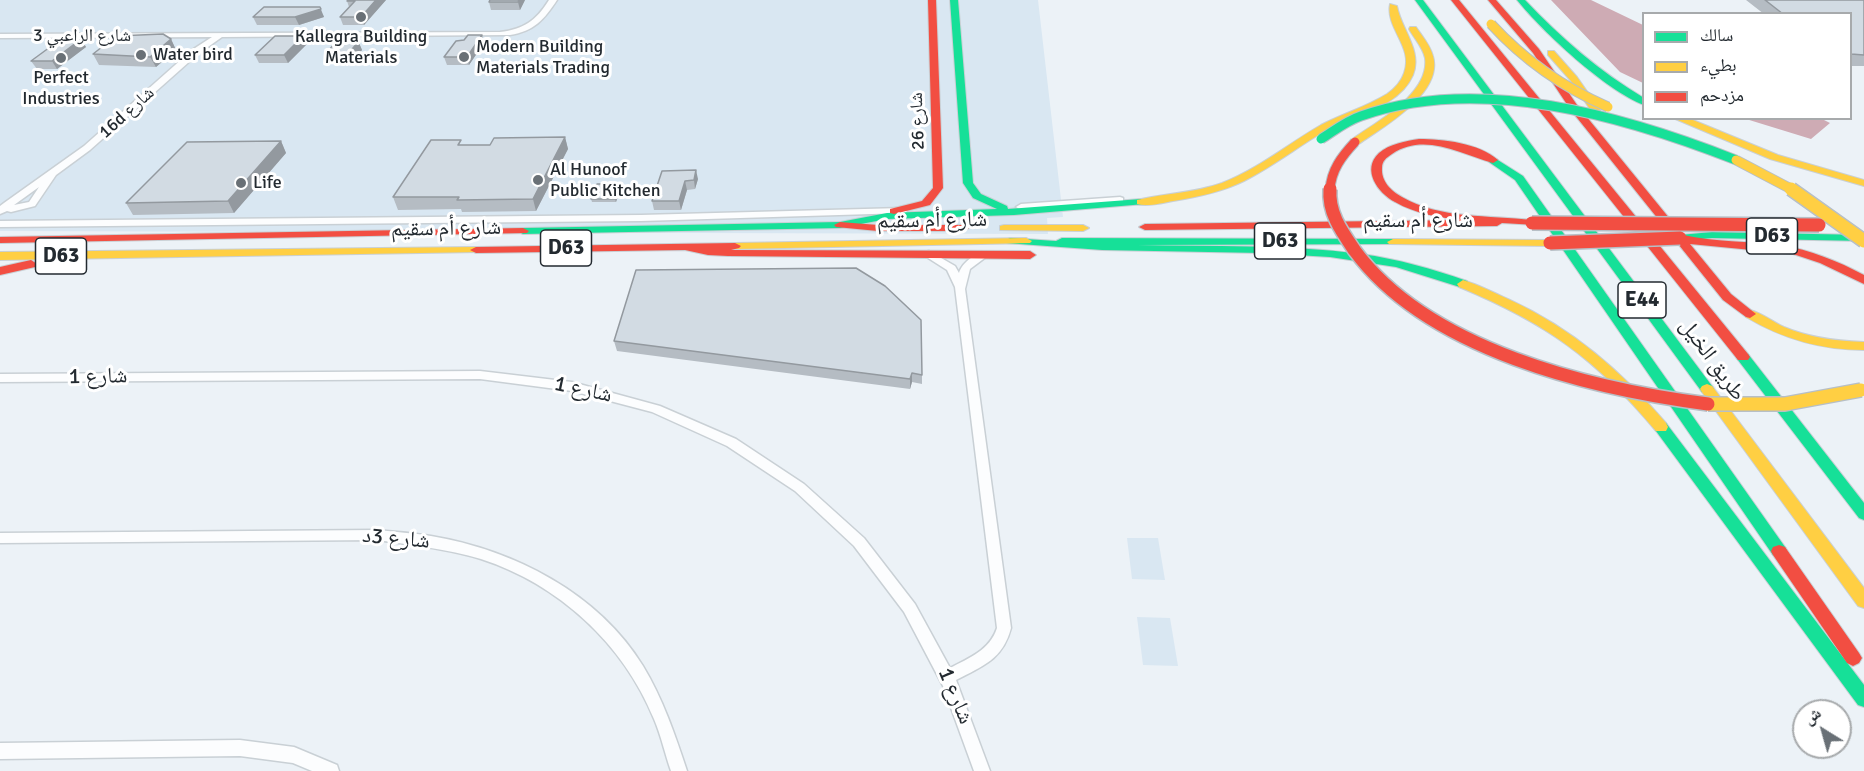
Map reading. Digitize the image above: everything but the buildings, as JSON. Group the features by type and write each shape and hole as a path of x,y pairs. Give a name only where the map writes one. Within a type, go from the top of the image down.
{"main road":[{"name":"شارع 26","path":"894,212 921,205 933,197 938,188 932,0"},
{"name":"شارع 26","path":"954,0 968,183 977,196 1003,208"},
{"name":"طريق الخيل","path":"1419,0 1864,601"},
{"name":"طريق الخيل","path":"1455,0 1740,353 1864,514"},
{"path":"1504,0 1566,69 1590,100 1646,193 1650,204"},
{"path":"1521,0 1573,55 1608,82 1642,101"},
{"path":"1480,1 1491,24 1520,58 1559,85 1642,120"},
{"path":"1480,1 1529,42 1573,107 1719,288 1751,315 1781,330 1809,340 1836,345 1864,346"},
{"path":"1391,3 1426,50 1430,70 1428,79 1416,96 1354,142 1338,160 1331,173 1328,188 1331,212 1343,237 1363,263 1391,290 1431,317 1513,358 1560,374 1621,390 1678,401 1727,406 1773,406 1812,402 1863,389"},
{"path":"845,226 877,217 1038,212 1161,200 1211,190 1235,181 1320,130 1384,98 1400,87 1410,74 1413,59 1409,42 1393,14 1391,3"},
{"path":"935,76 945,85 960,85"},
{"path":"845,226 880,220 1119,214 1193,208 1236,195 1282,168 1321,139 1353,120 1377,111 1431,102 1478,101 1527,104 1582,112 1709,148"},
{"path":"1642,120 1754,167 1804,195 1864,239"},
{"path":"1683,120 1733,142 1796,164 1864,183"},
{"path":"1532,223 1446,216 1414,207 1383,186 1376,176 1376,162 1383,154 1397,147 1438,144 1467,149 1486,156 1503,165 1519,178 1864,674"},
{"name":"شارع أم سقيم","path":"0,240 845,226 899,229 1532,223 1864,224"},
{"path":"206,224 231,227 375,226 411,233"},
{"name":"شارع أم سقيم","path":"0,256 123,256 1010,241 1550,243 1712,235 1864,239"},
{"path":"1680,238 1705,245 1797,252 1832,263 1864,280"},
{"path":"1010,241 1073,246 1348,255 1399,263 1515,307 1552,327 1587,351 1617,378 1652,417 1765,564 1864,699"},
{"path":"682,246 728,254 985,254 1344,262 1401,270 1459,284"},
{"path":"0,271 33,264 123,256"}],"street":[{"name":"شارع الراعبي 3","path":"0,36 500,34 523,30 539,22 553,0"},
{"name":"16d شارع","path":"4,208 11,209 32,204 56,170 87,148 214,36"},
{"path":"0,225 641,218 894,212 1003,208 1118,200 1161,200"},
{"path":"929,254 951,268 960,289 1005,628 1003,637 993,652 948,676"},
{"path":"960,289 965,268 985,254"},
{"name":"شارع 1","path":"0,378 470,375 554,383 636,402 684,419 730,441 790,478 820,502 848,530 900,591 934,646 948,676 965,717 982,771"},
{"name":"شارع 3د","path":"0,538 377,536 423,540 487,555 525,570 561,591 609,632 635,666 652,696 666,728 679,771"},
{"path":"0,751 248,748 294,755 331,771"}],"shaded area":[{"path":"0,0 1038,0 1063,217 1047,218 1048,234 0,231"},
{"path":"1551,0 1591,0 1642,25 1642,83 1620,72"},
{"path":"1749,120 1824,120 1830,123 1811,139"},
{"path":"1127,538 1158,538 1165,580 1132,579"},
{"path":"1137,617 1170,618 1178,666 1143,665"}],"traffic: fast":[{"path":"954,0 968,183 977,196 1003,208"},
{"path":"1419,0 1707,389"},
{"path":"1521,0 1578,56 1626,92 1642,101"},
{"path":"1321,139 1361,116 1404,105 1451,100 1500,101 1550,106 1601,116 1649,129 1736,160"},
{"path":"1493,160 1519,178 1779,551"},
{"path":"840,225 887,216 1014,212 1141,202"},
{"path":"523,231 840,225"},
{"path":"1680,238 1712,235 1864,238"},
{"path":"1010,241 1102,247 1296,251 1330,254 1397,264 1430,272 1463,284"},
{"path":"1062,241 1393,242"},
{"path":"1743,357 1864,514"},
{"path":"1661,427 1864,699"}],"traffic: slow":[{"path":"1141,202 1184,196 1226,185 1252,173 1325,127 1391,95 1405,81 1412,62 1393,6"},
{"path":"1491,24 1517,51 1544,73 1574,91 1608,107"},
{"path":"1355,142 1404,106 1424,83 1429,71 1429,58 1413,29"},
{"path":"1551,53 1574,79 1595,110"},
{"path":"1683,120 1774,157 1864,183"},
{"path":"1736,160 1803,196 1864,241"},
{"path":"1004,228 1083,228"},
{"path":"735,246 1026,241"},
{"path":"1393,242 1550,243"},
{"path":"0,256 476,250"},
{"path":"1463,284 1522,310 1573,341 1617,379 1661,427"},
{"path":"1750,314 1763,322 1805,339 1834,345 1864,346"},
{"path":"1707,389 1864,601"},
{"path":"1708,404 1785,404 1823,399 1861,390"}],"traffic: jam":[{"path":"894,211 926,203 938,188 932,0"},
{"path":"1455,0 1743,357"},
{"path":"1492,0 1536,51 1573,107 1727,297 1750,314"},
{"path":"1355,142 1345,152 1333,173 1329,195 1331,206 1341,231 1369,269 1407,302 1453,330 1504,354 1558,373 1611,388 1708,404"},
{"path":"1493,160 1452,145 1419,142 1392,149 1382,156 1377,164 1376,173 1386,191 1409,205 1424,210 1454,216 1532,223"},
{"path":"1145,227 1497,223"},
{"path":"1532,223 1819,225"},
{"path":"840,225 878,228 963,228"},
{"path":"0,240 523,231"},
{"path":"1680,238 1706,243 1793,251 1824,261 1864,280"},
{"path":"1550,243 1680,238"},
{"path":"682,246 708,252 728,253 1030,255"},
{"path":"476,250 735,246"},
{"path":"0,271 31,264"},
{"path":"1779,551 1853,658"}],"place":[{"name":"Kallegra Building Materials","path":"361,17"},
{"name":"Water bird","path":"141,55"},
{"name":"Modern Building Materials Trading","path":"464,57"},
{"name":"Perfect Industries","path":"61,58"},
{"name":"Al Hunoof Public Kitchen","path":"538,180"},
{"name":"Life","path":"241,183"}]}
